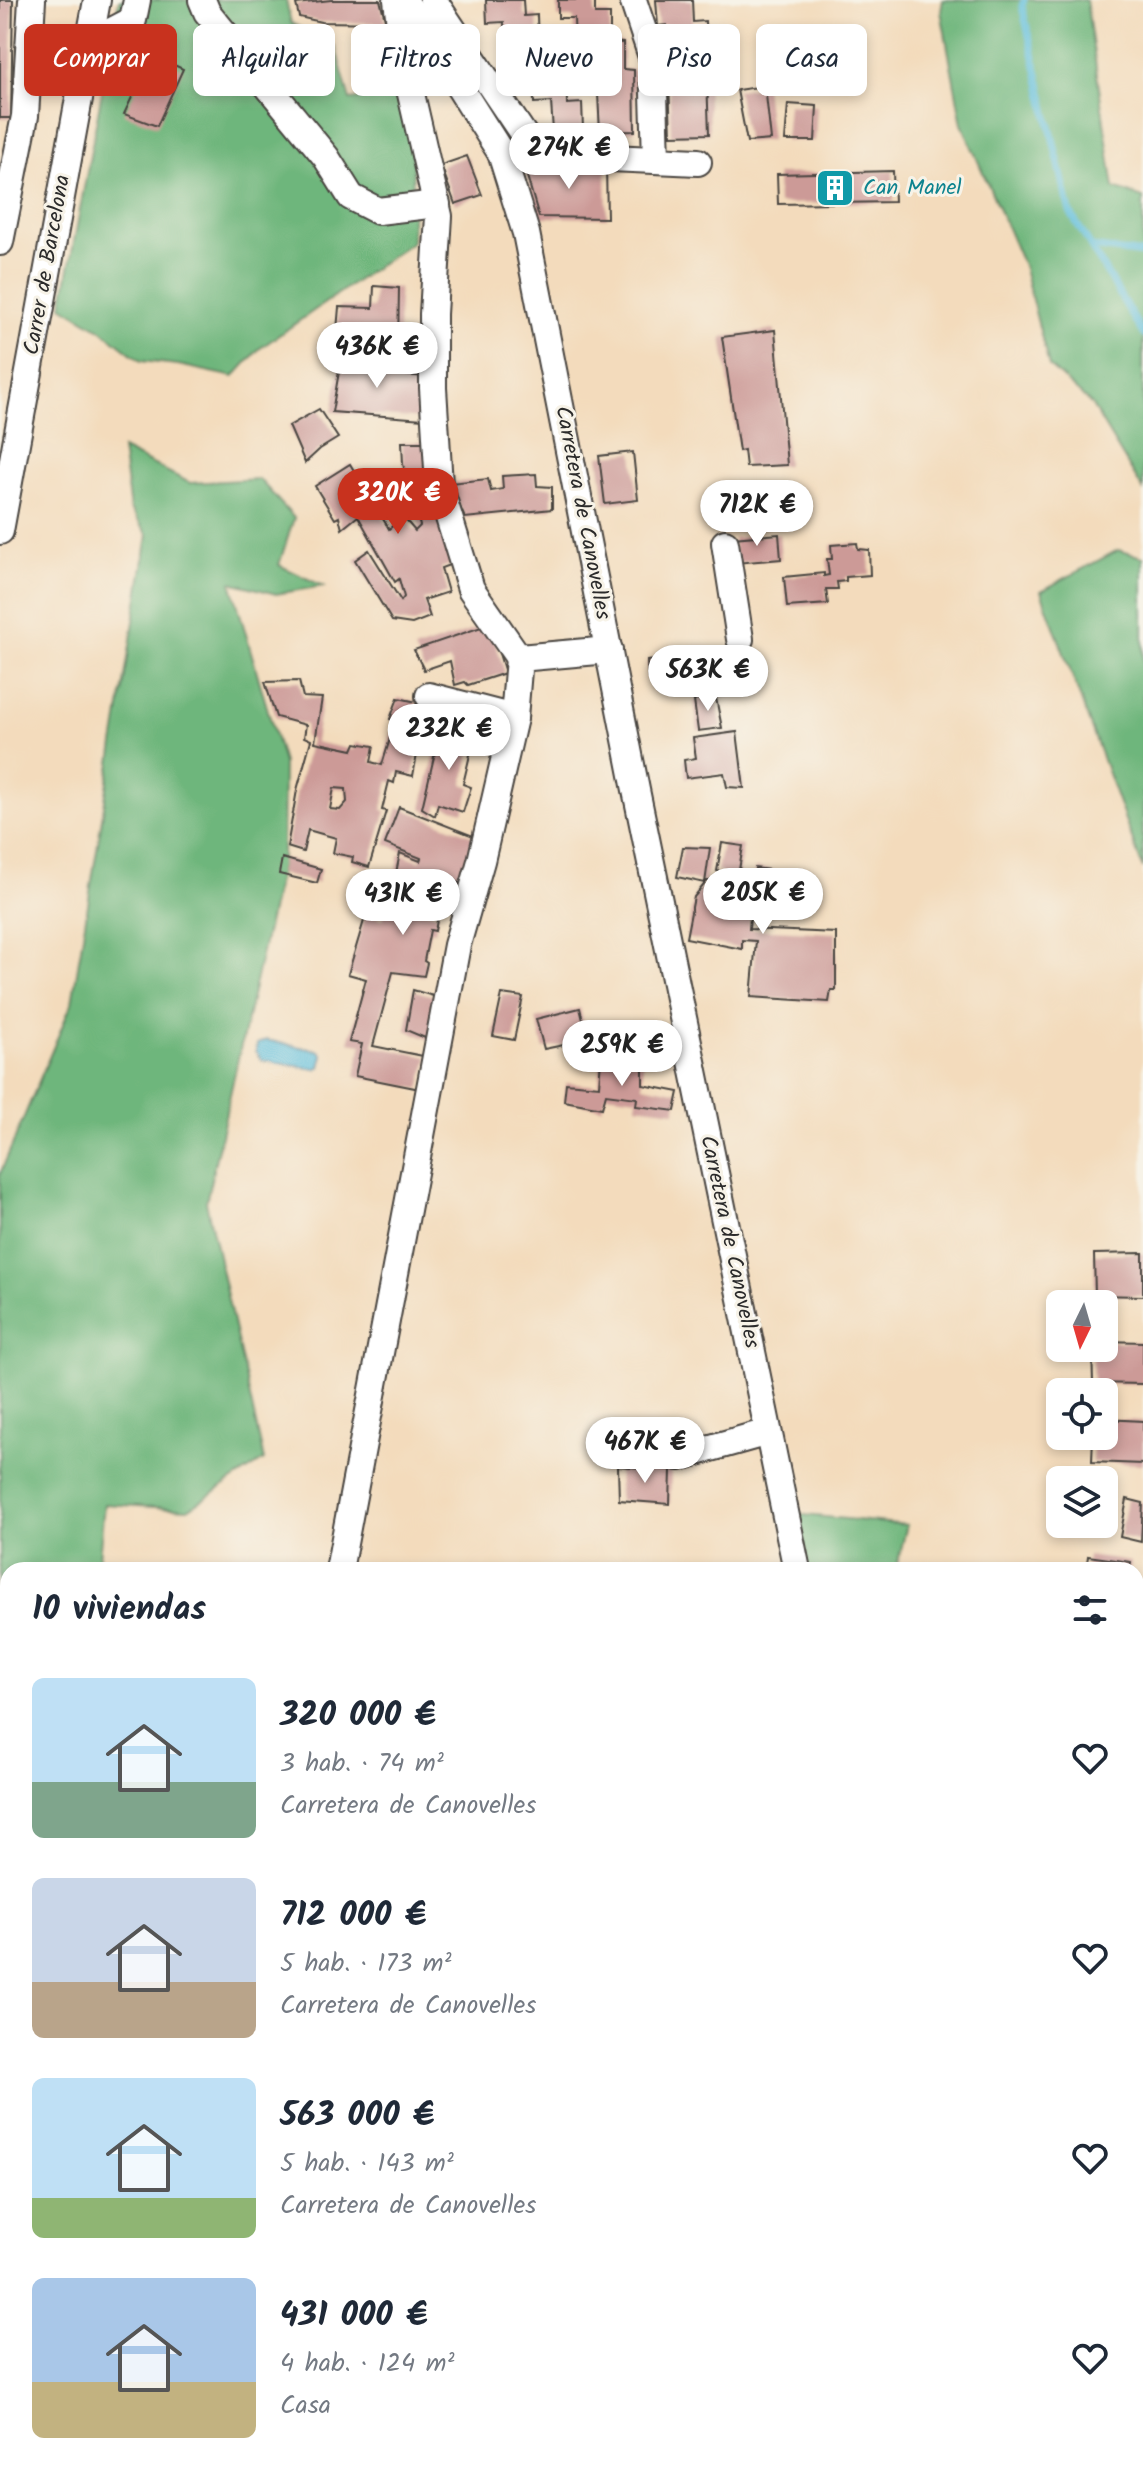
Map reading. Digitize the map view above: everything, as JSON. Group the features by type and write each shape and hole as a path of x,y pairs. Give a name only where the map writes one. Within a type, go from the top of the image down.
{"street":[{"path":"0,242 25,116 32,0"},
{"name":"Carrer de Barcelona","path":"93,24 97,0"},
{"path":"125,24 133,20 137,0"},
{"path":"202,0 207,12 326,157 351,197 378,211 437,204"},
{"path":"341,1562 457,945 481,861 514,718 519,658 471,589 439,485 433,373 433,287 439,216 406,72 397,0"},
{"name":"Carretera de Canovelles","path":"404,0 501,153 526,233 795,1562"},
{"path":"433,0 538,156"},
{"path":"633,0 653,60 656,160"},
{"name":"Carrer de Barcelona","path":"0,531 79,96"},
{"path":"501,153 698,162"},
{"path":"725,543 740,639"},
{"path":"519,658 609,650"},
{"path":"429,696 514,718"},
{"path":"679,1457 768,1432"}],"green space":[{"path":"119,0 286,0 293,24 193,24 193,96 335,96 335,46 350,100 400,96 413,161 412,242 259,349 234,377 141,361 100,329 62,306 101,96 177,96 177,24 115,24"},
{"path":"943,0 1086,0 1114,188 1143,198 1143,490 1091,404 1049,366 1023,265 962,124 941,11"},
{"path":"122,449 190,483 259,479 294,518 279,565 323,586 276,594 231,582 283,763 282,862 206,1202 264,1460 188,1509 104,1504 99,1562 0,1562 0,1174 72,1003 148,535 130,509"},
{"path":"1118,550 1143,557 1143,869 1041,591"},
{"path":"794,1514 907,1525 898,1562 803,1562"}],"water":[{"path":"266,1040 320,1051 323,1056 320,1067 315,1069 262,1060 256,1052 257,1044"}],"building":[{"path":"0,0 13,0 11,118 0,118"},
{"path":"380,0 386,23 321,22 299,17 296,4"},
{"path":"486,0 523,0 524,16 537,15 537,24 487,23"},
{"path":"558,0 595,0 595,14 610,14 610,24 574,24 574,18 558,18"},
{"path":"656,0 692,0 693,22 705,21 705,24 658,24"},
{"path":"623,43 623,69 634,70 635,131 600,132 598,96 622,96"},
{"path":"177,66 183,69 177,82"},
{"path":"756,87 756,96 766,96 771,140 747,142 738,96 740,90"},
{"path":"133,96 171,96 157,126 124,114"},
{"path":"534,96 567,96 567,104 582,103 583,129 553,131 551,102 534,103"},
{"path":"670,96 708,96 709,134 671,135"},
{"path":"788,104 817,106 815,141 785,141"},
{"path":"467,156 482,195 455,204 441,165"},
{"path":"524,166 606,166 607,218 539,217"},
{"name":"Can Manel","path":"893,171 894,202 778,204 777,174"},
{"path":"374,286 399,288 398,346 336,342 339,307 373,308"},
{"path":"775,330 787,465 746,467 744,450 739,451 722,337"},
{"path":"342,354 379,358 379,372 425,377 423,419 332,412"},
{"path":"319,409 338,438 305,463 289,426"},
{"path":"402,442 426,442 452,564 441,568 448,592 424,600 430,617 412,624 392,621 355,560 369,550 401,601 404,597 399,579 395,582 358,516 342,529 339,517 335,519 315,486 350,464 389,529 403,517 415,531 420,526 403,464"},
{"path":"633,452 638,500 605,504 599,456"},
{"path":"536,474 537,486 552,487 552,509 465,518 449,483 488,479 491,491 503,489 502,476"},
{"path":"779,534 781,559 735,563 733,538"},
{"path":"857,543 858,549 869,550 870,575 846,577 846,581 837,582 838,589 826,589 828,604 787,607 784,577 829,575 827,559 832,559 831,545"},
{"path":"490,624 505,673 468,685 465,682 455,685 450,661 424,670 414,650"},
{"path":"686,657 694,690 657,693 655,677 648,678 647,661"},
{"path":"299,681 303,697 322,698 315,742 353,750 356,743 374,746 371,762 382,765 395,722 390,719 398,698 417,702 407,729 421,733 413,776 396,772 394,783 389,781 382,810 386,811 369,867 352,862 353,857 333,853 336,838 308,830 303,852 287,847 297,790 311,740 304,737 306,725 276,717 265,682","holes":["334,788 346,789 347,802 340,810 330,809"]},
{"path":"715,693 722,728 698,731 694,701"},
{"path":"441,727 475,734 463,784 471,787 463,812 438,804 435,816 422,808"},
{"path":"737,732 744,788 727,787 724,773 686,778 684,760 696,758 693,738"},
{"path":"399,807 476,837 462,884 448,879 444,895 403,881 416,886 411,907 438,915 435,931 430,930 424,976 393,972 373,1046 428,1057 420,1089 355,1076 362,1044 349,1042 366,979 348,974 366,914 383,919 400,853 420,861 421,858 385,844"},
{"path":"722,843 743,846 738,876 754,876 755,868 771,870 768,894 752,891 749,929 836,933 836,990 831,990 829,1002 751,997 756,941 742,940 742,949 686,938 694,897 707,881 720,882 721,872 717,871"},
{"path":"683,847 710,848 705,883 677,877"},
{"path":"282,858 321,869 317,883 279,874"},
{"path":"413,990 440,998 430,1040 406,1030"},
{"path":"502,994 523,997 514,1040 493,1036"},
{"path":"580,1008 588,1040 544,1049 536,1019"},
{"path":"601,1058 643,1063 643,1085 679,1092 675,1111 636,1106 637,1098 606,1094 602,1108 564,1101 566,1083 599,1086"},
{"path":"1143,1253 1143,1296 1118,1295 1118,1290 1095,1290 1094,1254"},
{"path":"1118,1341 1143,1342 1143,1384 1118,1384 1118,1378 1093,1378 1092,1362 1118,1362"},
{"path":"1118,1420 1143,1421 1143,1464 1092,1462 1092,1450 1118,1450"},
{"path":"618,1466 671,1470 670,1504 619,1500"},
{"path":"1127,1499 1143,1503 1141,1542 1120,1537"},
{"path":"1088,1556 1131,1562 1087,1562"}],"waterway":[{"path":"1024,0 1022,6 1070,212 1143,334"},
{"path":"1091,247 1143,254"}],"place":[{"name":"Can Manel","path":"835,188"}]}
